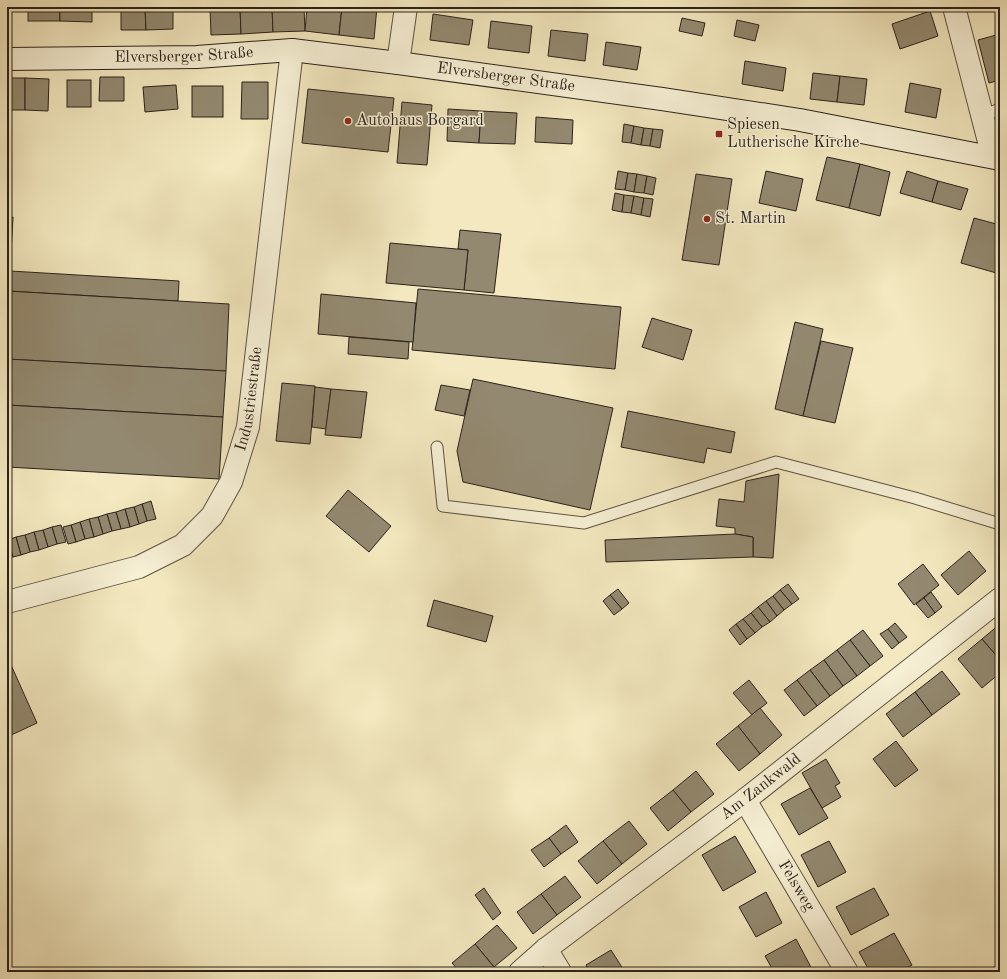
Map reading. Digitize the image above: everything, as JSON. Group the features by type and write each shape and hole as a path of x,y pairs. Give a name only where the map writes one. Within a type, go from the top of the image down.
{"street":[{"path":"398,63 406,7"},
{"path":"954,7 991,113 996,158"},
{"name":"Elversberger Straße","path":"7,59 197,57 292,50 662,99 800,120 996,158"},
{"name":"Industriestraße","path":"7,602 140,567 183,545 212,516 231,482 248,427 292,50"},
{"name":"Am Zankwald","path":"520,972 546,949 745,800 1000,599"},
{"name":"Felsweg","path":"745,800 847,972"},
{"path":"546,949 560,972"}],"lane":[{"path":"437,447 443,506 584,524 776,462 916,498 1000,524"}],"building":[{"path":"28,7 60,7 60,21 28,21"},
{"path":"60,7 92,7 92,22 60,21"},
{"path":"121,7 145,7 146,30 121,30"},
{"path":"145,7 173,7 173,29 146,30"},
{"path":"210,7 240,7 241,34 211,35"},
{"path":"240,7 272,7 273,32 241,34"},
{"path":"272,7 304,7 305,31 273,32"},
{"path":"307,7 342,7 339,35 305,31"},
{"path":"342,7 377,7 374,39 339,35"},
{"path":"930,11 938,36 900,49 892,24"},
{"path":"433,14 473,20 469,45 430,40"},
{"path":"682,18 705,23 702,36 679,31"},
{"path":"737,20 759,25 755,41 734,36"},
{"path":"491,21 532,26 529,53 488,48"},
{"path":"551,30 588,34 585,61 548,56"},
{"path":"1000,34 1000,80 989,83 978,40"},
{"path":"606,42 641,47 637,70 603,65"},
{"path":"745,61 786,68 783,91 742,84"},
{"path":"813,73 840,76 837,102 810,99"},
{"path":"840,76 867,79 864,105 837,102"},
{"path":"100,77 124,77 124,101 99,101"},
{"path":"7,78 25,78 25,110 7,110"},
{"path":"25,78 49,79 48,111 25,110"},
{"path":"67,80 91,80 91,107 67,107"},
{"path":"242,82 268,82 268,119 241,119"},
{"path":"910,83 941,89 936,118 905,112"},
{"path":"176,85 178,109 145,112 143,87"},
{"path":"192,86 223,86 223,117 192,117"},
{"name":"Autohaus Borgard","path":"308,89 394,98 388,152 302,143"},
{"path":"402,102 432,105 427,165 397,163"},
{"path":"448,109 481,111 479,143 447,141"},
{"path":"481,111 517,113 515,144 479,143"},
{"path":"536,117 573,120 572,144 535,142"},
{"path":"624,124 634,126 631,143 622,142"},
{"path":"634,126 644,128 641,145 631,143"},
{"path":"644,128 653,129 650,146 641,145"},
{"path":"653,129 663,130 660,148 650,146"},
{"path":"827,157 860,164 849,208 816,200"},
{"path":"860,164 890,172 880,216 849,208"},
{"path":"618,171 628,173 625,190 615,189"},
{"path":"766,171 803,179 796,211 759,203"},
{"path":"907,171 938,181 932,202 900,193"},
{"path":"628,173 637,174 634,192 625,190"},
{"path":"637,174 647,176 644,193 634,192"},
{"name":"St. Martin","path":"696,174 732,179 719,265 682,260"},
{"path":"647,176 656,178 653,195 644,193"},
{"path":"938,181 968,189 961,210 932,202"},
{"path":"615,193 624,195 622,212 612,210"},
{"path":"624,195 634,196 631,213 622,212"},
{"path":"634,196 644,198 641,215 631,213"},
{"path":"644,198 653,199 650,217 641,215"},
{"path":"7,217 13,217 9,291 7,291"},
{"path":"974,218 1000,225 1000,274 961,263"},
{"path":"460,230 501,234 494,293 464,290 468,250 458,249"},
{"path":"390,243 468,250 464,290 386,283"},
{"path":"10,271 179,281 178,301 9,291"},
{"path":"418,289 621,307 615,369 412,350"},
{"path":"7,291 229,304 226,371 7,359"},
{"path":"321,294 416,303 413,342 318,334"},
{"path":"652,318 692,330 683,360 642,347"},
{"path":"795,322 823,329 803,416 775,409"},
{"path":"349,337 409,342 408,359 348,354"},
{"path":"821,341 853,348 835,423 803,416"},
{"path":"7,359 226,371 223,417 7,405"},
{"path":"473,379 613,408 590,510 463,482 457,451"},
{"path":"282,383 315,386 310,444 276,441"},
{"path":"441,385 470,390 464,416 435,410"},
{"path":"315,387 331,389 326,429 312,427"},
{"path":"331,389 367,392 361,438 325,435"},
{"path":"7,405 223,417 219,479 7,467"},
{"path":"628,411 735,432 731,453 707,448 704,463 621,447"},
{"path":"779,474 773,558 753,557 753,537 735,534 735,528 716,526 719,499 744,502 746,481"},
{"path":"348,490 391,526 369,552 326,516"},
{"path":"151,501 156,519 147,521 142,504"},
{"path":"142,504 147,521 139,524 134,507"},
{"path":"134,507 139,524 130,527 125,509"},
{"path":"125,509 130,527 121,529 116,512"},
{"path":"116,512 121,529 112,531 107,514"},
{"path":"107,514 112,531 103,534 98,517"},
{"path":"98,517 103,534 94,537 89,519"},
{"path":"89,519 94,537 85,539 80,522"},
{"path":"80,522 85,539 76,542 71,525"},
{"path":"61,525 66,542 57,544 52,527"},
{"path":"71,525 76,542 68,544 63,527"},
{"path":"52,527 57,544 48,547 43,530"},
{"path":"43,530 48,547 39,550 34,532"},
{"path":"34,532 39,550 30,552 25,535"},
{"path":"735,534 753,537 753,557 606,562 605,540"},
{"path":"25,535 30,552 21,555 16,537"},
{"path":"16,537 21,555 13,557 8,540"},
{"path":"7,540 13,557 7,559"},
{"path":"969,551 986,571 958,595 941,575"},
{"path":"923,564 939,585 914,605 898,584"},
{"path":"788,584 799,599 792,604 780,590"},
{"path":"618,589 629,603 622,609 610,595"},
{"path":"780,590 792,604 784,610 773,596"},
{"path":"931,592 942,607 935,613 924,598"},
{"path":"610,595 622,609 614,615 603,601"},
{"path":"773,596 784,610 777,616 766,601"},
{"path":"924,598 935,613 928,618 916,604"},
{"path":"434,600 493,616 486,642 427,626"},
{"path":"766,601 777,616 770,622 758,607"},
{"path":"758,607 770,622 762,627 751,613"},
{"path":"751,613 762,627 755,633 743,619"},
{"path":"743,619 755,633 747,639 736,624"},
{"path":"895,623 907,637 899,643 888,629"},
{"path":"736,624 747,639 740,645 729,630"},
{"path":"1000,624 1000,660 982,639"},
{"path":"888,629 899,643 892,649 880,634"},
{"path":"863,630 883,656 870,666 850,640"},
{"path":"982,639 1000,660 1000,673 982,688 958,659"},
{"path":"850,640 870,666 857,676 837,650"},
{"path":"837,650 857,676 843,686 824,660"},
{"path":"7,656 37,723 7,737"},
{"path":"824,660 843,686 830,696 810,670"},
{"path":"810,670 830,696 817,706 797,680"},
{"path":"942,671 960,694 932,715 915,692"},
{"path":"749,680 767,703 752,715 733,693"},
{"path":"797,680 817,706 804,716 784,690"},
{"path":"915,692 932,715 903,737 886,714"},
{"path":"760,708 782,735 760,754 738,726"},
{"path":"738,726 760,754 739,771 716,744"},
{"path":"896,741 918,770 895,787 873,759"},
{"path":"826,759 840,783 835,786 841,797 822,808 802,773"},
{"path":"696,771 714,794 691,812 673,790"},
{"path":"810,788 828,818 799,835 781,804"},
{"path":"673,790 691,812 668,831 650,808"},
{"path":"629,821 647,844 622,864 603,841"},
{"path":"566,825 578,842 561,854 549,838"},
{"path":"735,836 756,872 723,891 702,855"},
{"path":"549,838 561,854 544,867 531,850"},
{"path":"603,841 622,864 597,884 578,861"},
{"path":"829,841 846,872 818,887 801,855"},
{"path":"565,876 581,897 557,915 541,894"},
{"path":"484,888 501,913 493,920 475,895"},
{"path":"874,888 889,915 851,935 836,907"},
{"path":"766,892 782,923 756,937 739,907"},
{"path":"541,894 557,915 533,934 517,912"},
{"path":"497,925 517,948 494,967 475,944"},
{"path":"894,933 912,965 899,972 870,972 859,952"},
{"path":"796,939 813,971 774,972 765,956"},
{"path":"475,944 494,967 488,972 460,972 452,963"},
{"path":"611,950 625,972 590,972 586,965"}],"place":[{"name":"Autohaus Borgard","path":"348,121"},
{"name":"Spiesen Lutherische Kirche","path":"719,134"},
{"name":"St. Martin","path":"707,219"}]}
